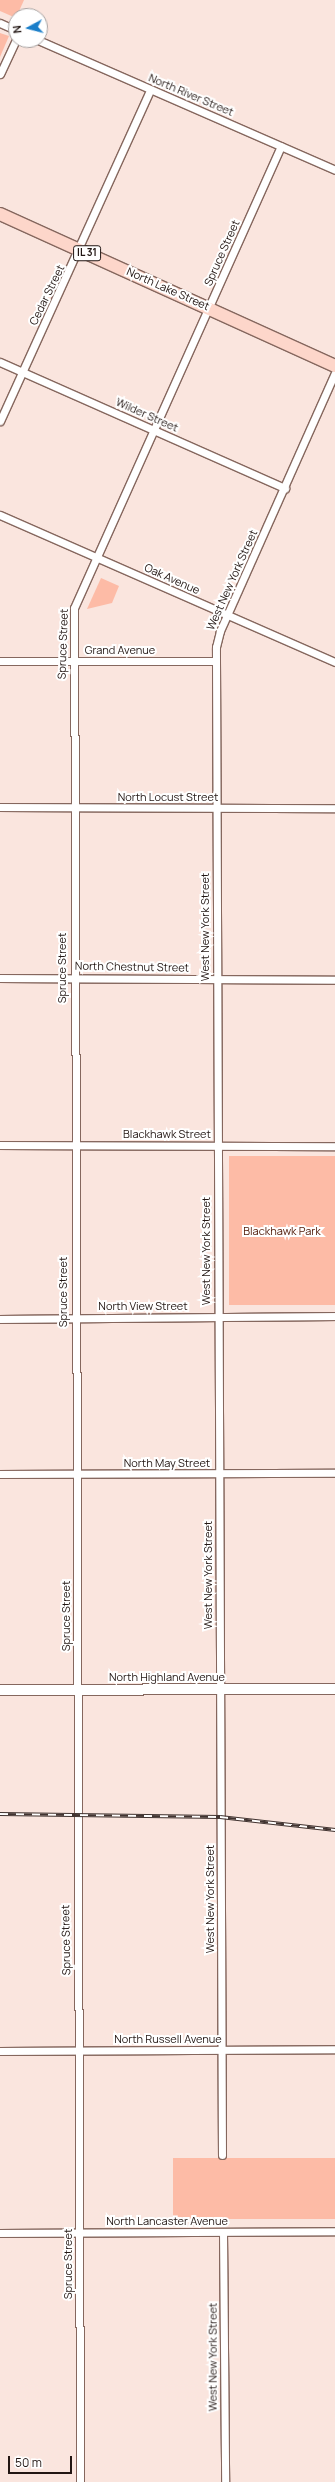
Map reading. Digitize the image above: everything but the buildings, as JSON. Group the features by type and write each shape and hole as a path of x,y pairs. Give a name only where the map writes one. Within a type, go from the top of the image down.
{"main road":[{"name":"North Lake Street","path":"0,214 210,307 335,366"}],"street":[{"name":"North River Street","path":"48,44 335,170"},
{"path":"0,74 12,48"},
{"name":"Cedar Street","path":"0,421 150,90"},
{"name":"Spruce Street","path":"80,2482 78,1689 72,978 72,661 74,608 281,146"},
{"name":"Wilder Street","path":"0,362 285,488"},
{"name":"West New York Street","path":"222,2155 217,1317 217,638 335,373"},
{"name":"Oak Avenue","path":"0,516 335,662"},
{"name":"Grand Avenue","path":"0,661 216,660"},
{"name":"North Locust Street","path":"0,807 335,808"},
{"name":"North Chestnut Street","path":"0,978 335,980"},
{"name":"Blackhawk Street","path":"0,1145 217,1144 335,1146"},
{"name":"North View Street","path":"0,1319 335,1316"},
{"name":"North May Street","path":"0,1474 335,1474"},
{"name":"North Highland Avenue","path":"0,1690 335,1689"},
{"name":"North Russell Avenue","path":"0,2051 335,2048"},
{"name":"North Lancaster Avenue","path":"0,2233 335,2231"},
{"name":"West New York Street","path":"223,2232 225,2482"}],"green space":[{"path":"0,0 24,0 20,8 8,8 8,14 0,11"},
{"path":"0,33 8,36 8,38 0,57"},
{"path":"101,578 119,586 112,603 87,609"},
{"name":"Blackhawk Park","path":"229,1156 335,1156 335,1305 229,1305"},
{"path":"173,2158 335,2158 335,2219 173,2219"}],"railway":[{"path":"0,1814 220,1817 335,1830"}]}
